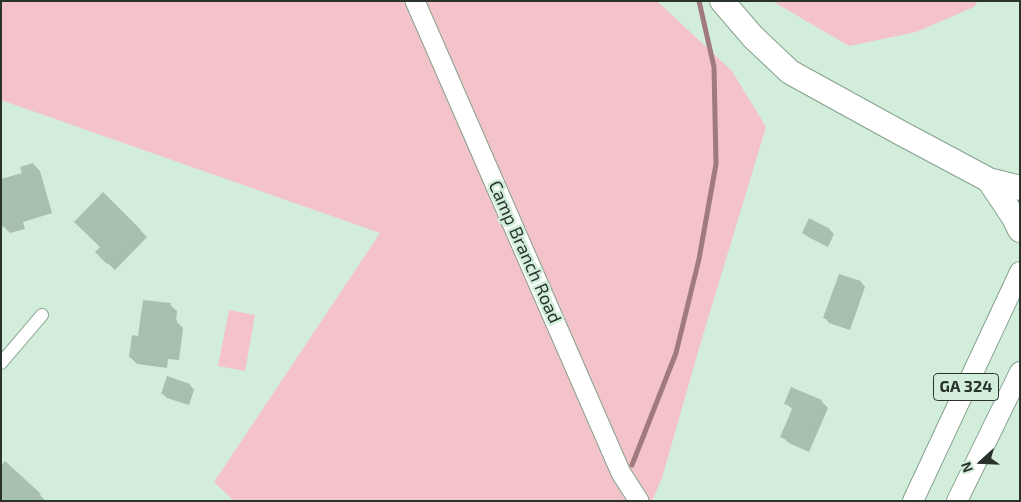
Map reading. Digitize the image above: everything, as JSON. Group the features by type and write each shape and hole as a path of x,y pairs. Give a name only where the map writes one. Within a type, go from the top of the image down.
{"highway":[{"path":"722,1 753,37 790,72 989,180 1020,188"},
{"path":"989,180 1014,216 1020,230"}],"main road":[{"name":"GA 324","path":"913,501 1020,272"},
{"name":"GA 324","path":"957,501 1020,372"}],"street":[{"name":"Camp Branch Road","path":"415,1 621,473 639,501"},
{"path":"1,363 42,316"}],"shaded area":[{"path":"1,1 657,1 732,71 766,127 662,478 652,501 234,501 214,482 380,233 1,100"},
{"path":"772,1 978,1 974,7 916,32 849,46"},
{"path":"229,310 255,315 245,371 218,366"}],"building":[{"path":"33,163 46,207 17,215 19,222 2,227 1,179 22,173 20,167"},
{"path":"103,192 141,230 107,264 95,252 100,247 74,222"},
{"path":"809,218 830,229 823,243 802,233"},
{"path":"839,274 861,281 845,326 823,318"},
{"path":"143,300 171,303 169,319 177,320 173,354 162,353 161,361 129,357 132,335 138,336"},
{"path":"167,376 190,384 185,402 161,394"},
{"path":"791,387 822,400 802,446 780,437 793,407 784,404"},
{"path":"5,461 41,494 34,501 1,501 1,466"}],"waterway":[{"path":"632,465 676,353 699,259 716,164 714,67 699,1"}]}
